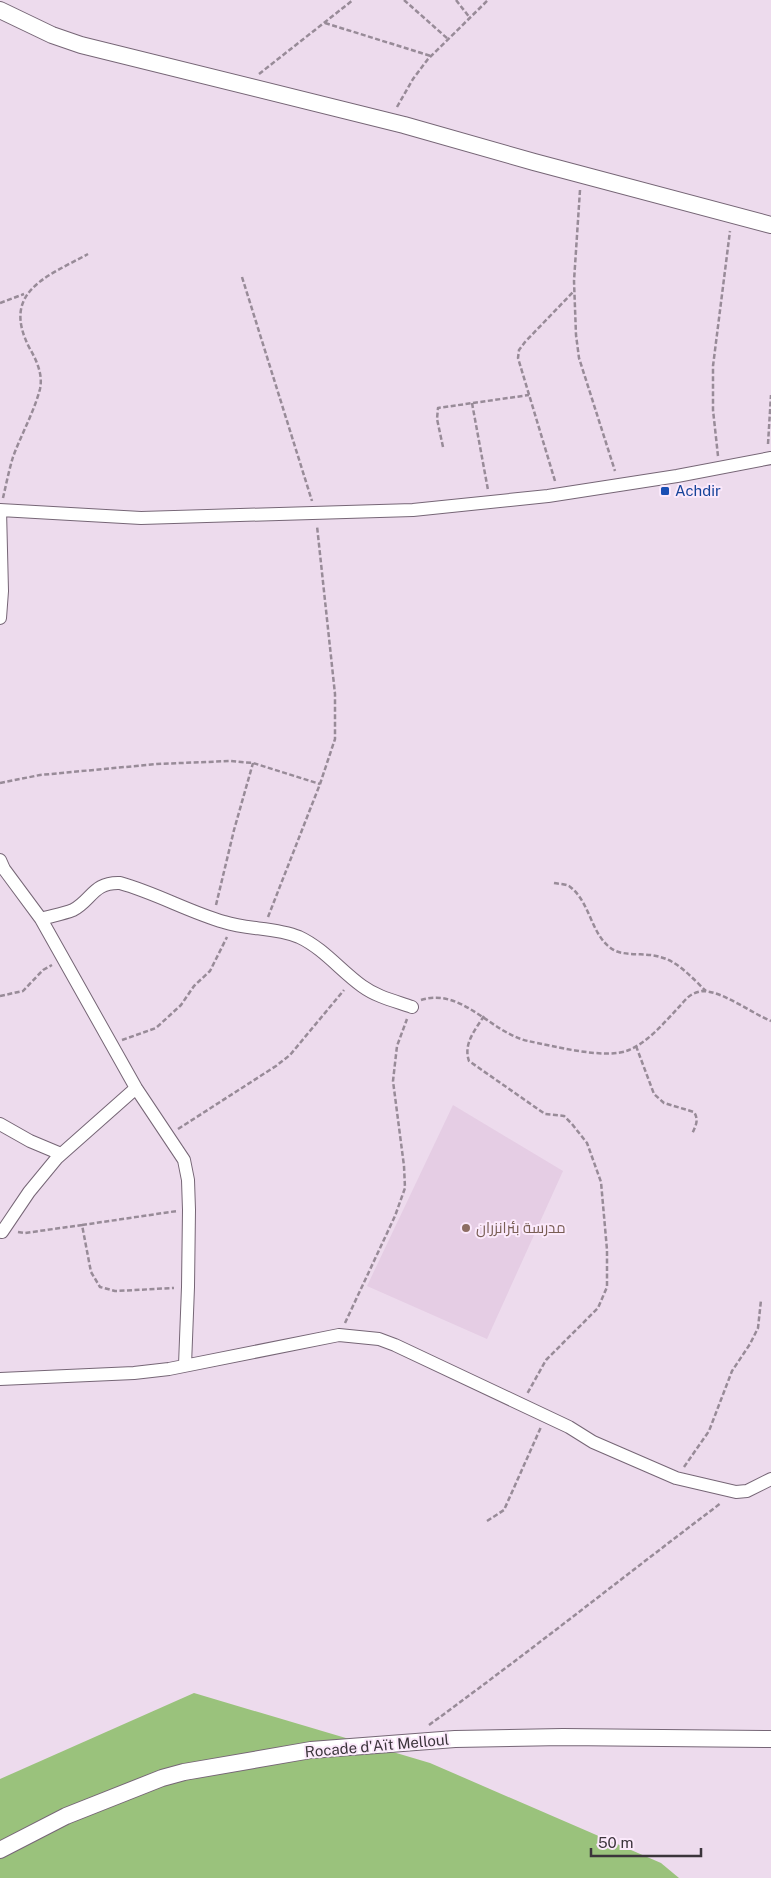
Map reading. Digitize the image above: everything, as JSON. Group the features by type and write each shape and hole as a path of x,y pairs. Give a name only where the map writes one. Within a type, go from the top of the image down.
{"street":[{"path":"0,10 52,36 81,45 389,121 771,225"},
{"path":"0,618 2,591 0,510 141,518 413,510 559,494 770,458"},
{"path":"0,860 4,869 42,919 136,1088 184,1160 188,1180 189,1210 185,1365"},
{"path":"42,919 72,910 84,902 98,888 112,883 129,886 233,925 283,932 300,938 364,987 377,995 412,1007"},
{"path":"2,1232 29,1192 62,1154 136,1088"},
{"path":"0,1124 30,1141 62,1154"},
{"path":"0,1379 111,1376 185,1365 340,1335 379,1339 569,1427 593,1442 676,1478 736,1492 747,1491 771,1479"},
{"name":"Rocade d'Aït Melloul","path":"0,1850 66,1816 162,1778 184,1772 311,1750 455,1739 564,1737 771,1739"}],"path":[{"path":"244,85 353,0"},
{"path":"404,0 448,40"},
{"path":"456,0 470,18"},
{"path":"389,121 413,79 431,56 488,0"},
{"path":"325,23 431,56"},
{"path":"580,174 575,291 576,335 579,358 619,485"},
{"path":"719,468 713,410 713,366 726,252 733,214"},
{"path":"0,510 12,460 40,388 40,372 36,360 21,334 20,306 26,293 38,281 88,254"},
{"path":"242,277 316,514 336,720 335,738 320,784 263,930"},
{"path":"559,494 518,358 519,350 525,342 575,291"},
{"path":"0,304 26,293"},
{"path":"443,447 437,419 438,408 528,395"},
{"path":"770,458 768,426 771,395"},
{"path":"472,403 490,502"},
{"path":"0,783 40,776 157,764 230,761 253,763 320,784"},
{"path":"213,918 234,830 253,763"},
{"path":"554,883 568,885 576,894 585,906 600,939 612,950 622,954 644,953 663,957 682,968 707,992"},
{"path":"111,1044 156,1028 181,1005 194,986 210,971 233,925"},
{"path":"0,996 23,991 46,967 64,960"},
{"path":"168,1135 276,1066 290,1055 340,996 352,978"},
{"path":"340,1335 395,1216 405,1188 393,1081 397,1046 412,1007 418,1001 427,998 445,998 484,1016 502,1030 523,1040 608,1054 628,1050 636,1046 660,1027 692,994 699,991 717,994 771,1021"},
{"path":"484,1016 469,1040 467,1055 469,1061 545,1114 564,1116 572,1124 587,1142 596,1165 601,1182 604,1211 608,1266 607,1287 598,1308 546,1360 521,1404"},
{"path":"636,1046 654,1094 664,1103 694,1112 697,1117 697,1123 692,1134"},
{"path":"2,1232 25,1233 189,1210"},
{"path":"82,1225 91,1272 100,1287 115,1291 188,1287"},
{"path":"676,1478 709,1431 732,1371 758,1328 761,1300"},
{"path":"487,1521 499,1514 507,1505 546,1416"},
{"path":"426,1727 517,1661 586,1605 736,1492"}],"shaded area":[{"name":"مدرسة بئرانزران","path":"453,1105 563,1171 487,1339 367,1286"}],"green space":[{"path":"194,1693 430,1763 661,1863 679,1878 0,1878 0,1779"}],"place":[{"name":"Achdir","path":"665,491"},
{"name":"مدرسة بئرانزران","path":"466,1228"}]}
